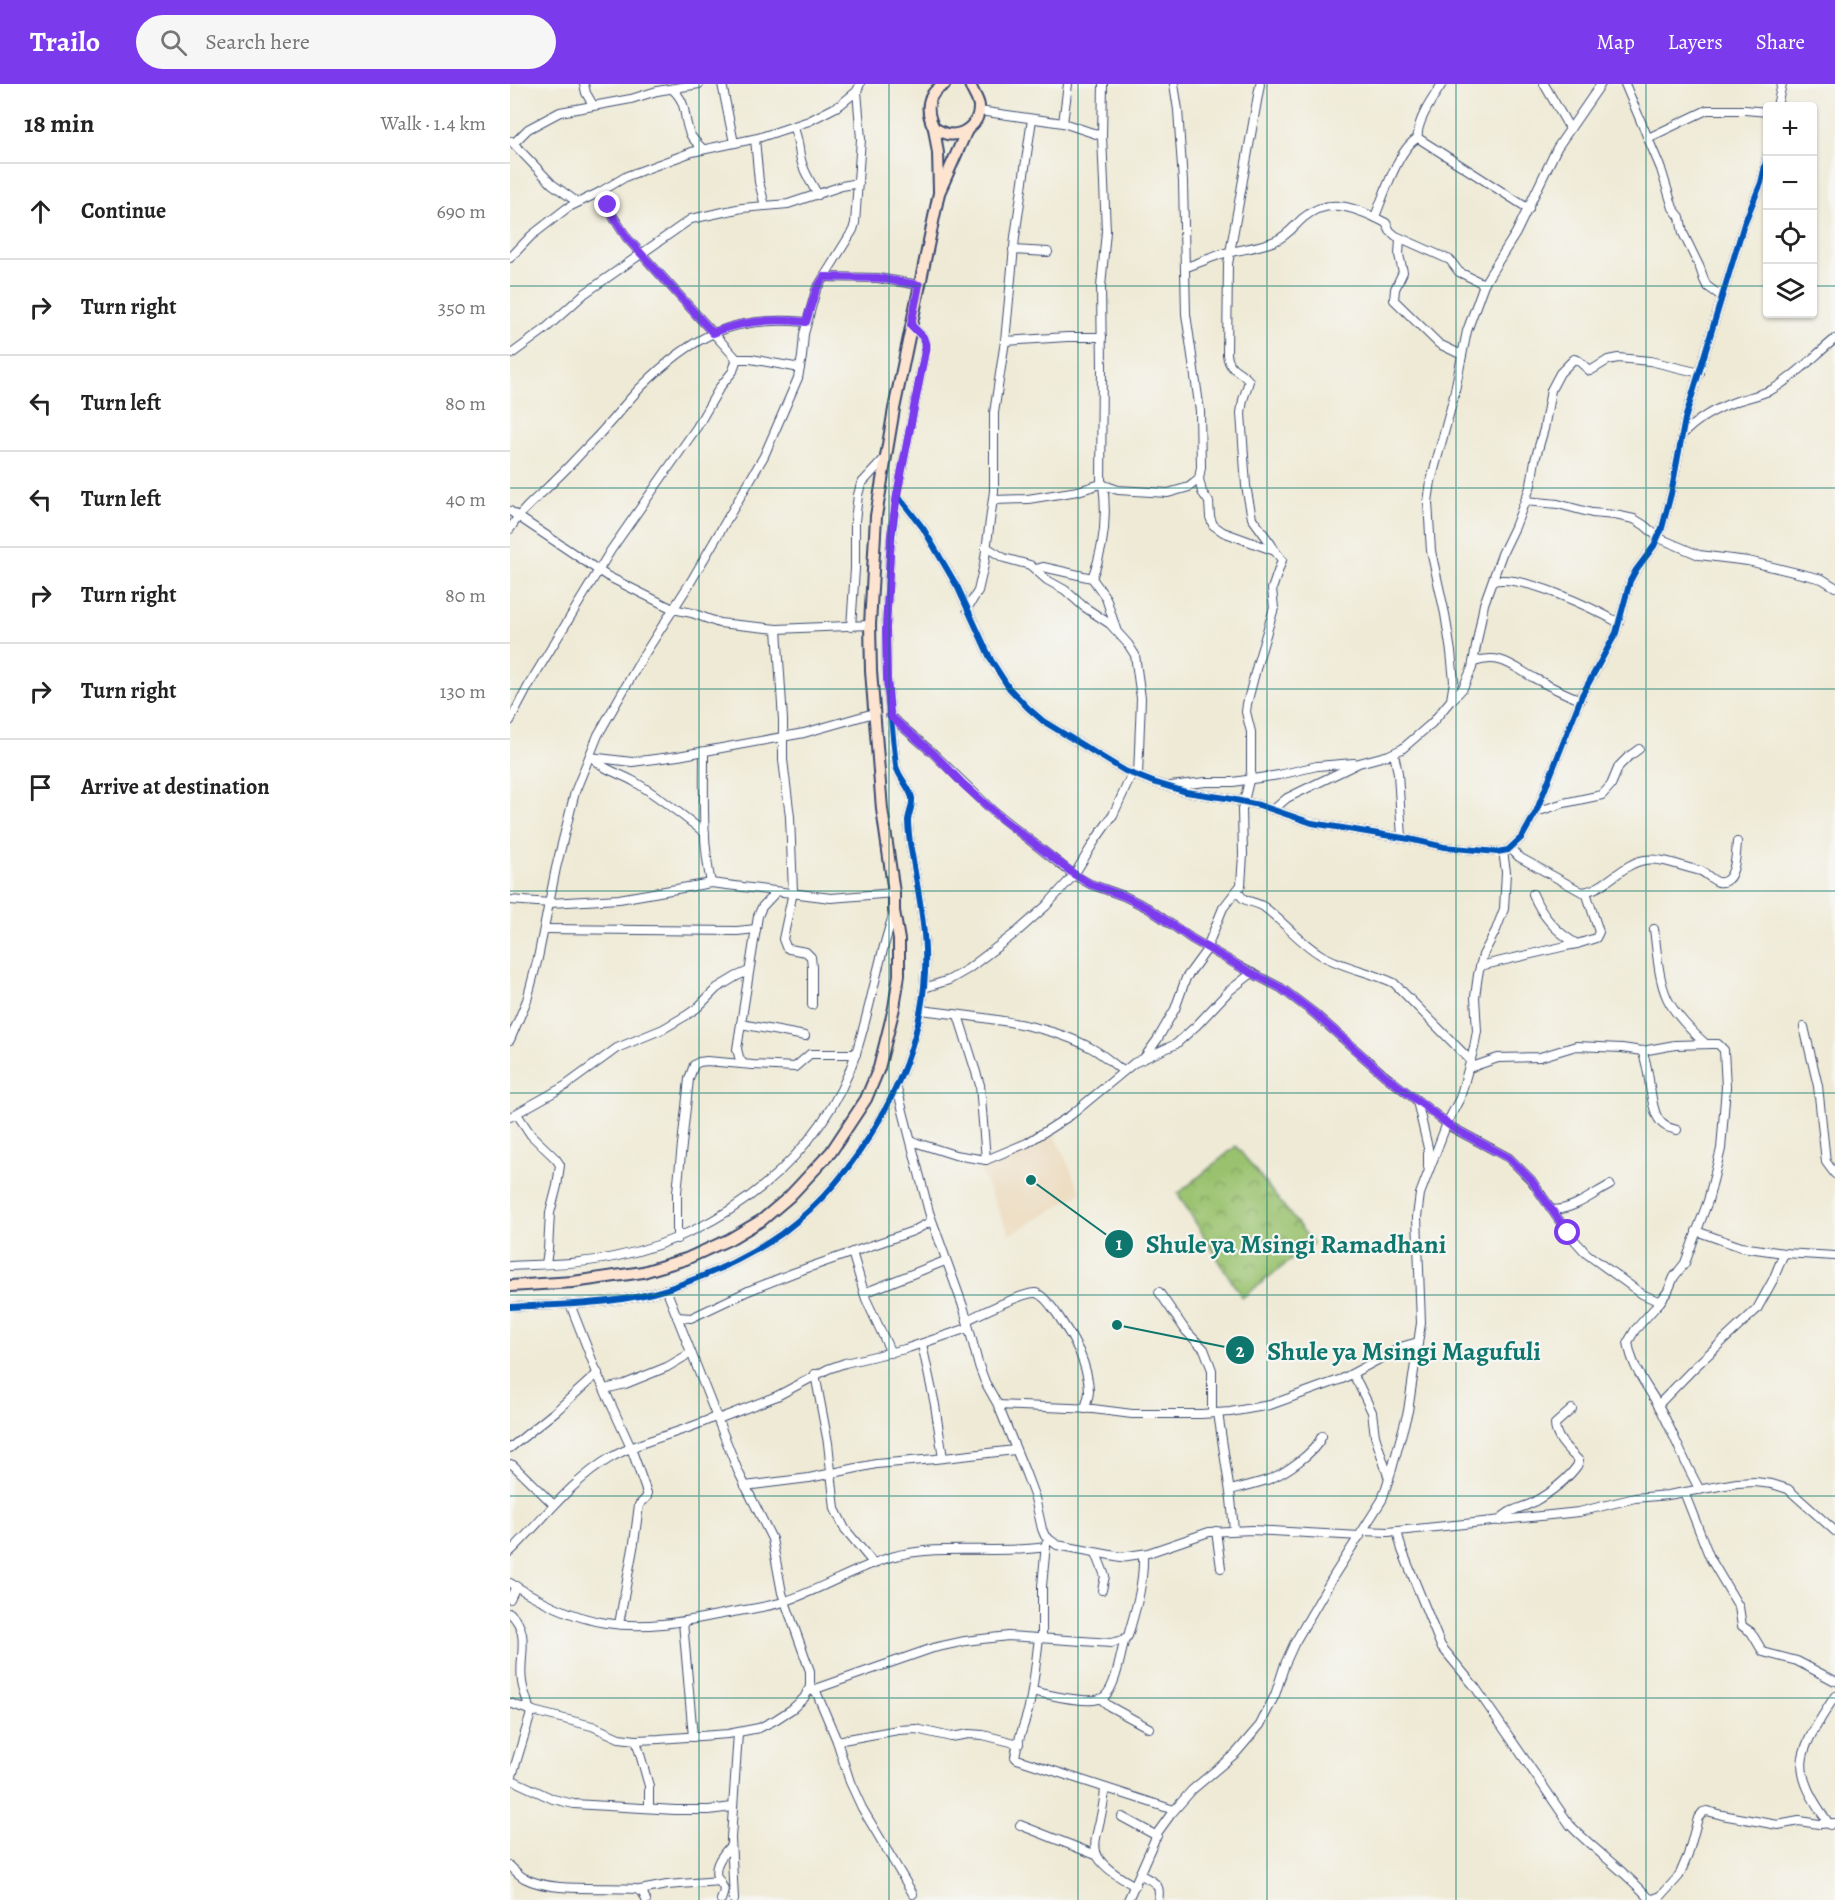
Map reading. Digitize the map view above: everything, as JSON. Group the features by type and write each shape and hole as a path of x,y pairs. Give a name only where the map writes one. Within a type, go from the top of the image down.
{"main road":[{"path":"939,193 938,153 928,105 932,94 942,85"},
{"path":"510,1286 573,1282 644,1272 686,1259 754,1225 789,1197 831,1152 866,1099 879,1068 894,1008 899,975 894,893 882,809 874,713 870,625 876,516 911,325 939,193 967,130 975,122 979,111 978,100 968,86"},
{"path":"934,128 949,134 967,130"}],"street":[{"path":"584,84 593,105"},
{"path":"577,202 552,184 512,142 528,129 550,117 593,105 631,99 646,93 699,84"},
{"path":"722,84 734,143"},
{"path":"1063,123 1068,84"},
{"path":"1092,578 1098,559 1106,509 1102,484 1101,287 1106,231 1102,136 1103,84"},
{"path":"1174,84 1183,182 1186,314 1200,411 1201,467 1199,479 1202,492 1209,502 1213,525 1223,532 1275,552"},
{"path":"1144,1058 1175,1009 1186,978 1201,960 1208,947 1223,908 1241,884 1243,802 1250,779 1251,739 1246,712 1274,608 1272,589 1281,560 1252,519 1246,486 1241,413 1249,381 1233,368 1227,354 1227,274 1260,84"},
{"path":"1418,138 1417,133 1421,122 1442,84"},
{"path":"1544,84 1570,129"},
{"path":"1451,700 1454,681 1451,652 1433,564 1428,510 1431,481 1453,400 1467,331 1484,284 1510,244 1549,163 1601,84"},
{"path":"1625,84 1668,188 1673,208 1680,217 1683,233 1704,280 1707,286 1721,296"},
{"path":"1778,102 1782,84"},
{"path":"510,258 550,220 577,202 627,176 703,149 755,139 793,127 834,110 858,87"},
{"path":"510,1040 527,1000 545,930 565,829 578,784 592,757 603,725 764,456 792,395 800,368 806,322 816,290 853,230 859,183 861,139 858,87"},
{"path":"672,89 680,97 685,107 690,135 703,149"},
{"path":"1648,138 1707,110 1763,112"},
{"path":"979,111 1063,123 1102,136"},
{"path":"967,609 978,591 982,577 993,500 994,413 1005,341 1013,250 1032,119"},
{"path":"793,127 801,161 819,195"},
{"path":"1376,218 1392,174 1407,148 1418,138"},
{"path":"1418,138 1528,209"},
{"path":"755,139 759,182 765,206"},
{"path":"897,495 924,528 958,588 991,660 1009,688 1028,708 1058,731 1135,775 1199,795 1243,802 1312,823 1444,847 1490,852 1507,850 1522,837 1536,812 1581,700 1613,639 1632,576 1659,538 1667,512 1681,436 1721,296 1744,224 1761,183 1766,156"},
{"path":"510,355 544,330 584,294 692,219 742,208 788,204 842,186 859,183"},
{"path":"600,192 614,218 640,255 657,270 736,359 751,359 800,368"},
{"path":"1186,267 1278,239 1286,235 1305,216 1329,205 1353,207 1386,223 1391,233 1400,239 1450,260 1459,272 1484,284"},
{"path":"1400,239 1399,255 1403,272 1395,289 1394,300 1439,344 1462,355"},
{"path":"1013,250 1048,252"},
{"path":"824,277 878,278 919,285"},
{"path":"510,529 518,517 604,429 639,389 678,354 713,333 729,327 762,322 806,322"},
{"path":"510,1307 624,1298 666,1289 714,1271 755,1250 802,1216 831,1187 878,1125 897,1088 915,1038 924,988 924,928 908,824 912,800 898,773 890,716 886,628 890,552 897,495 926,346 923,337 911,325"},
{"path":"1005,341 1102,337"},
{"path":"1681,436 1712,412 1772,389 1798,371 1835,339"},
{"path":"1167,786 1186,783 1228,783 1317,766 1359,763 1394,754 1432,723 1463,688 1474,662 1482,610 1502,554 1531,485 1551,390 1560,373 1574,359 1590,371 1608,360 1618,358 1646,360 1700,373"},
{"path":"510,721 530,683 620,536 697,426 720,387 733,371 736,359"},
{"path":"851,627 858,495 861,484 886,457"},
{"path":"993,500 1028,499 1078,491 1102,484 1118,490 1168,493 1189,487 1199,479"},
{"path":"1525,501 1558,504 1592,513 1634,519 1659,538 1698,555 1748,561 1822,579 1835,587"},
{"path":"510,511 599,571 673,609 728,625 777,629 870,625"},
{"path":"924,988 949,980 980,960 1035,916 1074,874 1113,815 1135,775 1141,698 1135,654 1116,630 1065,590 1047,580 1036,569 1026,562 1004,558 986,547"},
{"path":"1036,569 1043,567 1092,578 1106,598 1116,630"},
{"path":"1493,580 1504,579 1546,590 1581,603 1619,623"},
{"path":"777,629 783,760 790,817 793,892 783,939 789,949 806,952 811,957 812,1005"},
{"path":"1474,662 1496,659 1509,662 1533,677 1581,700"},
{"path":"592,757 641,762 811,731 874,713"},
{"path":"890,716 933,753 1002,819 1074,874 1090,884 1124,896 1148,908 1188,937 1275,984 1384,1075 1447,1123 1517,1164 1568,1233 1587,1254 1642,1293 1660,1302"},
{"path":"1536,812 1602,795 1611,786 1619,766 1639,749"},
{"path":"704,752 705,833 707,865 711,883"},
{"path":"1394,754 1398,773 1402,838"},
{"path":"592,757 602,766 636,783 705,833"},
{"path":"1273,810 1287,798 1359,763"},
{"path":"1507,850 1548,874 1586,892 1633,864 1648,859 1708,874 1715,881 1726,881 1733,871 1737,842"},
{"path":"1128,1900 1157,1836 1174,1810 1207,1777 1236,1753 1260,1725 1275,1695 1284,1664 1294,1644 1382,1500 1408,1411 1418,1342 1422,1306 1417,1217 1420,1194 1447,1123 1460,1098 1470,1064 1477,1031 1475,997 1480,966 1504,909 1507,850"},
{"path":"510,900 550,903 619,899 711,883 837,898 894,893"},
{"path":"1238,891 1244,900 1263,906 1297,938 1322,956 1394,983 1470,1064"},
{"path":"743,1064 737,1049 756,929 760,910 776,892"},
{"path":"1480,966 1596,938 1599,932 1586,892"},
{"path":"1533,894 1541,913 1561,934 1577,944"},
{"path":"510,1266 618,1257 677,1239 729,1210 771,1181 804,1147 843,1086 856,1054 894,911"},
{"path":"545,930 736,931 756,929"},
{"path":"1654,929 1666,997 1687,1026 1706,1044"},
{"path":"546,1264 550,1213 560,1165 513,1116 565,1086 617,1048 663,1029 687,1015 717,988 749,971"},
{"path":"911,1141 955,1155 986,1160 1027,1143 1071,1115 1123,1071 1144,1058 1176,1044 1229,992 1252,973"},
{"path":"921,1010 992,1019 1061,1035 1092,1048 1123,1071"},
{"path":"958,1015 980,1085 986,1160"},
{"path":"741,1024 806,1036"},
{"path":"1804,1027 1818,1086 1826,1162 1835,1174"},
{"path":"1470,1064 1498,1058 1540,1057 1575,1046 1622,1048 1642,1052 1675,1045 1718,1044 1724,1050 1726,1087 1721,1149 1711,1189 1685,1263 1674,1277 1668,1291 1635,1330 1628,1342 1630,1356 1637,1373 1665,1417 1700,1490"},
{"path":"723,1062 731,1058 737,1049"},
{"path":"1642,1052 1646,1060 1657,1118 1666,1127 1677,1130"},
{"path":"677,1239 676,1192 692,1069 699,1062 707,1061 795,1067 810,1054 856,1054"},
{"path":"897,1088 932,1221 945,1261 959,1293 981,1372 998,1405 1035,1498 1042,1528 1047,1538 1057,1545 1121,1557 1143,1554 1209,1532 1234,1530 1396,1532 1579,1512 1635,1498 1755,1482 1783,1486 1835,1531"},
{"path":"1418,1101 1428,1148 1428,1171"},
{"path":"1553,1210 1568,1208 1580,1203 1610,1185"},
{"path":"677,1317 691,1317 758,1287 913,1231 932,1221"},
{"path":"1696,1232 1741,1247 1784,1253 1835,1256"},
{"path":"852,1252 864,1293 891,1353"},
{"path":"1658,1405 1695,1366 1757,1309 1784,1253"},
{"path":"864,1293 945,1261"},
{"path":"666,1289 745,1486 772,1539 786,1602 810,1671 811,1691 837,1741 850,1782 862,1808 913,1894"},
{"path":"1159,1292 1186,1331 1204,1349 1208,1357 1212,1371 1215,1413 1230,1490 1234,1530"},
{"path":"510,1552 587,1473 631,1448 777,1396 815,1374 845,1363 922,1344 968,1324 1024,1295 1041,1294 1050,1303 1078,1349 1089,1392 1085,1409"},
{"path":"570,1304 631,1448 647,1497 639,1505 619,1624"},
{"path":"998,1405 1085,1409 1132,1414 1215,1413 1270,1405 1352,1374 1391,1353 1418,1342"},
{"path":"922,1344 943,1458"},
{"path":"605,1389 658,1371 691,1353"},
{"path":"510,1448 598,1373"},
{"path":"815,1374 832,1472 833,1500 838,1518 874,1564"},
{"path":"1352,1374 1372,1413 1375,1436 1389,1479"},
{"path":"1499,1521 1509,1511 1541,1498 1577,1466 1579,1461 1563,1444 1555,1429 1555,1424 1560,1418 1572,1409"},
{"path":"1230,1490 1269,1479 1288,1468 1312,1450 1322,1436"},
{"path":"745,1486 809,1478 876,1464 1015,1449"},
{"path":"511,1463 554,1505"},
{"path":"1684,1492 1710,1558 1738,1607 1742,1626 1751,1632 1759,1648 1766,1653 1797,1660 1835,1681"},
{"path":"1216,1532 1221,1568"},
{"path":"1396,1532 1441,1646 1475,1687 1570,1825 1584,1840 1629,1877 1649,1898 1661,1896 1679,1876 1688,1855 1698,1818 1703,1812 1778,1825 1799,1821 1833,1824"},
{"path":"1047,1538 1040,1638 1032,1691 1015,1757 1020,1761 1174,1810"},
{"path":"510,1599 513,1584 557,1608 606,1623 637,1625 683,1622 786,1602 874,1564 914,1552 1030,1550 1046,1547"},
{"path":"1096,1553 1105,1576 1102,1590"},
{"path":"1032,1691 1077,1700 1101,1699 1108,1692 1141,1593 1143,1554"},
{"path":"510,1613 516,1619 523,1636 522,1681 531,1710 510,1779 553,1799 574,1804 675,1810 732,1807"},
{"path":"683,1622 693,1737"},
{"path":"510,1703 592,1726 619,1738 636,1740 738,1733 759,1728 775,1720 792,1709 811,1691 933,1648 965,1641 1008,1636 1111,1643 1125,1638"},
{"path":"1833,1824 1806,1787 1802,1761 1811,1736 1835,1696"},
{"path":"1101,1699 1109,1706 1149,1728"},
{"path":"837,1741 916,1729 951,1737 969,1734 983,1735 1019,1744"},
{"path":"734,1900 731,1845 738,1733"},
{"path":"636,1740 649,1786 649,1808"},
{"path":"1105,1788 1104,1808 1096,1833 1096,1855 1109,1871 1135,1886"},
{"path":"1122,1817 1157,1836"},
{"path":"1020,1825 1096,1855"},
{"path":"721,1900 724,1890 716,1874 722,1856 731,1845"},
{"path":"510,1866 524,1878 536,1882 573,1887 640,1890 667,1885 720,1881"},
{"path":"1140,1874 1157,1885 1160,1890 1158,1900"},
{"path":"640,1890 646,1900"}],"shaded area":[{"path":"1051,1127 1081,1193 1010,1235 979,1169"}],"green space":[{"path":"1236,1146 1313,1243 1242,1298 1178,1194"}],"cycle path":[{"path":"897,495 923,528 958,588 991,660 1009,688 1043,721 1125,771 1186,792 1259,805 1312,823 1444,847 1497,852 1508,850 1522,837 1536,812 1582,695 1616,633 1630,581 1654,546 1662,528 1685,419 1744,224 1761,183 1767,156"},
{"path":"510,1307 589,1303 648,1294 697,1278 754,1251 781,1234 836,1182 860,1152 898,1083 921,1010 925,973 923,924 908,828 912,798 896,766 887,679 886,628 890,552 897,495 926,346 923,337 911,325"}],"place":[{"name":"Shule ya Msingi Ramadhani","path":"1031,1180"},
{"name":"Shule ya Msingi Magufuli","path":"1117,1325"}],"route":[{"path":"608,205 614,218 640,255 657,270 713,333 736,325 782,321 806,322 816,290 824,277 878,278 919,285 911,325 923,337 926,346 894,511 890,552 886,628 890,716 933,753 1002,819 1064,867 1090,884 1124,896 1148,908 1192,939 1275,984 1314,1013 1384,1075 1453,1128 1517,1164 1568,1233"}]}
